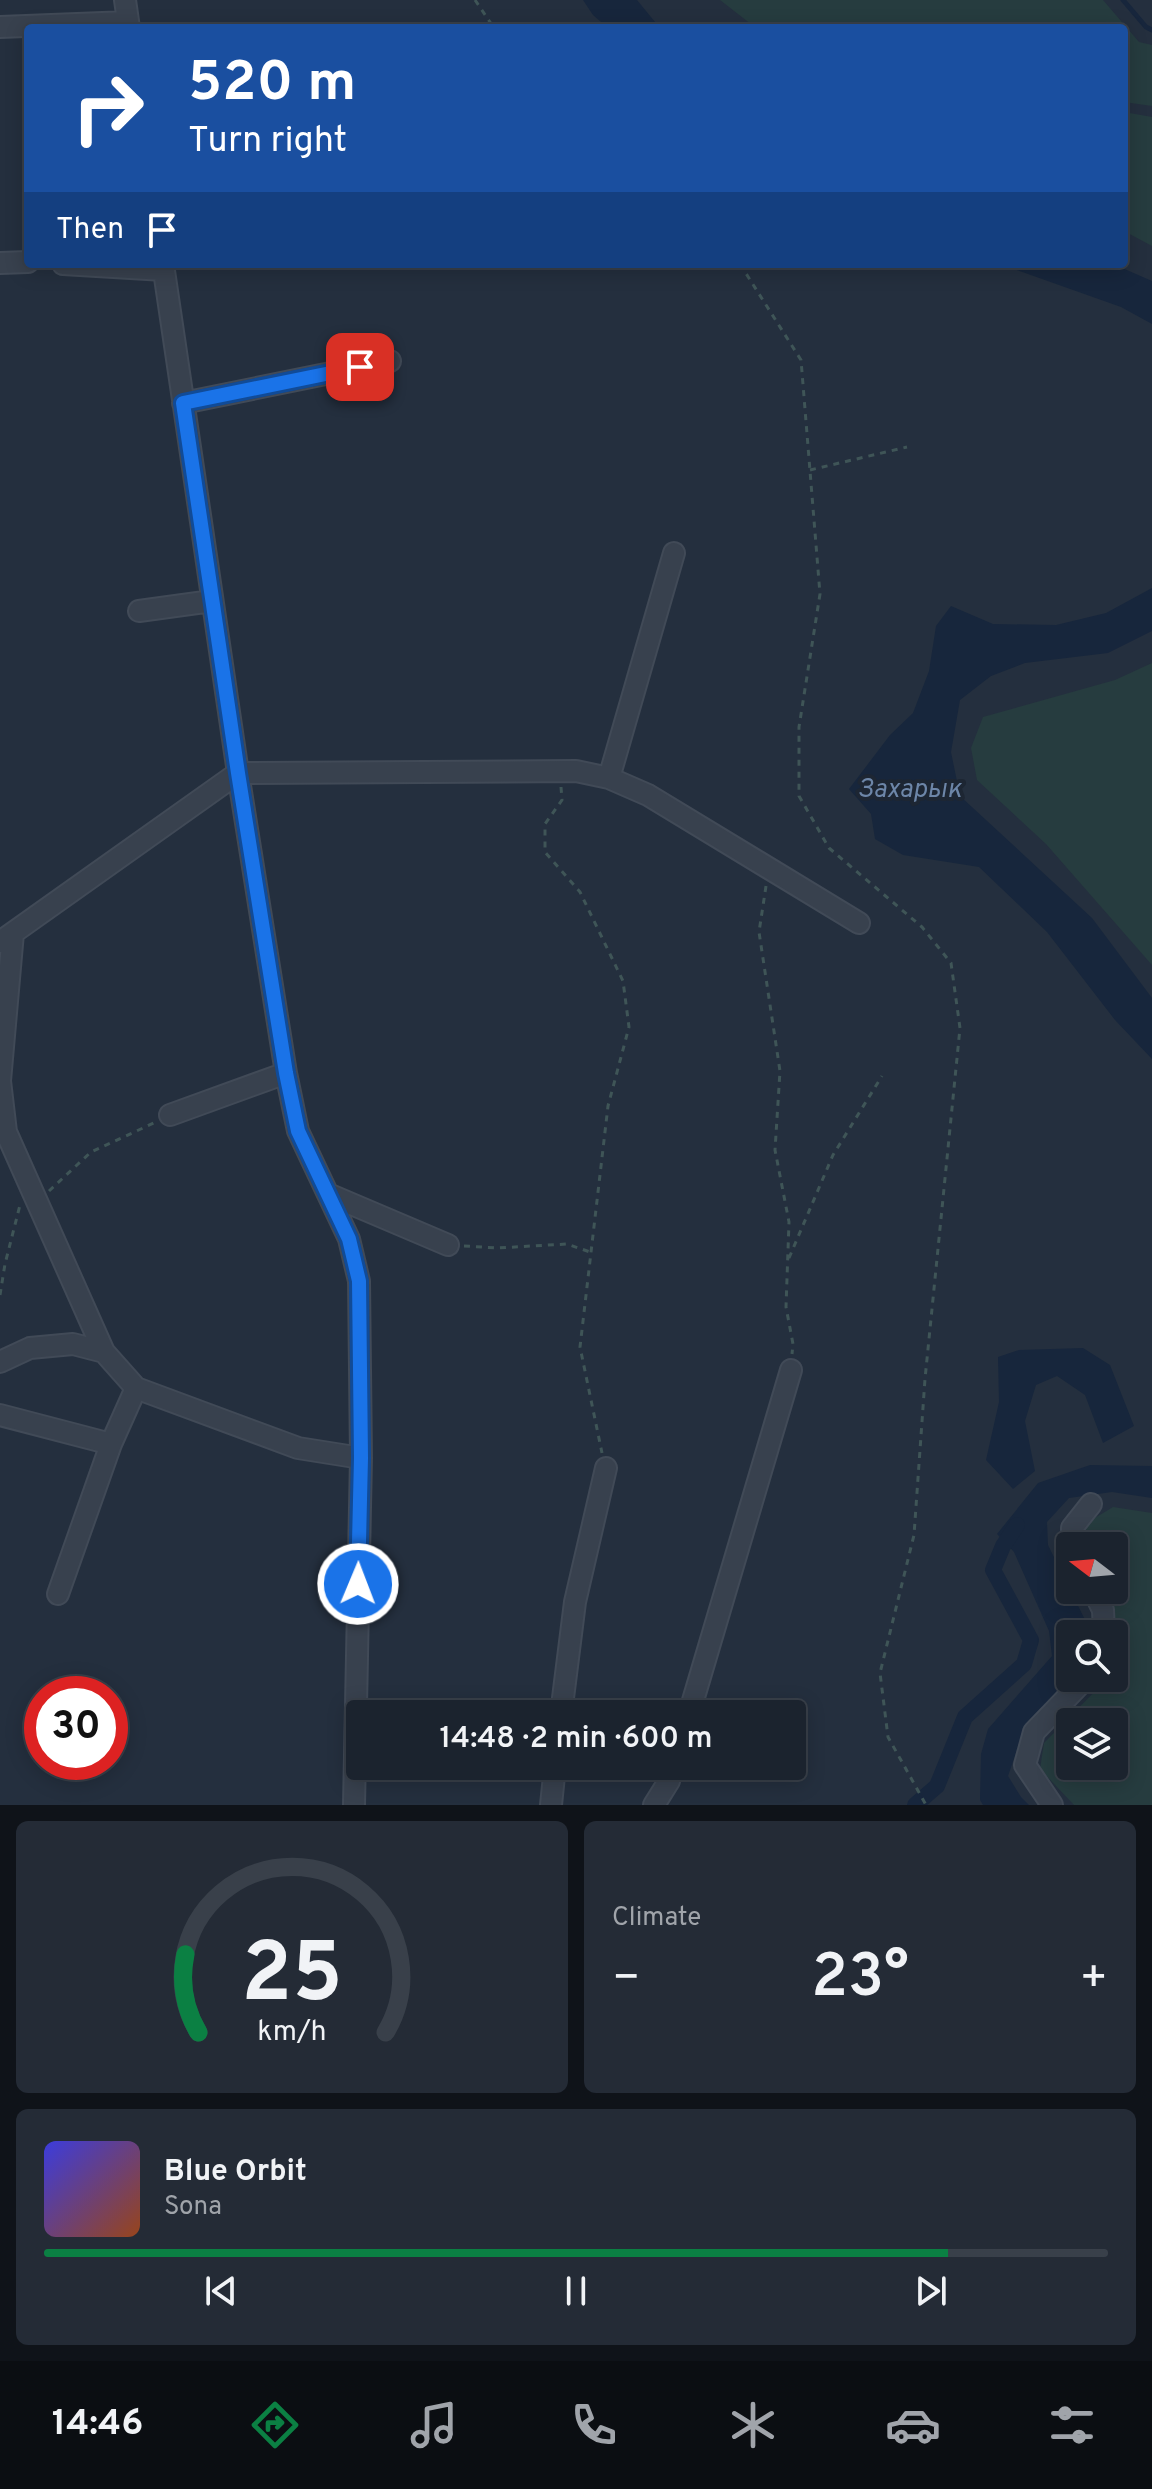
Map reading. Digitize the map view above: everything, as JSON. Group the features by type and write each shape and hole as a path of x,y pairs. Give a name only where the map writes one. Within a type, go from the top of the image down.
{"street":[{"path":"125,0 128,24"},
{"path":"0,27 24,27"},
{"path":"0,263 24,262"},
{"path":"163,268 286,1073 298,1131 349,1239 359,1281 361,1458 354,1805"},
{"path":"183,403 390,361"},
{"path":"609,778 674,553"},
{"path":"139,611 212,601"},
{"path":"361,1458 298,1448 136,1388 104,1352 6,1132 0,1081 6,938 238,773 576,771 609,778 648,795 859,923"},
{"path":"170,1115 286,1073"},
{"path":"328,1194 448,1245"},
{"path":"0,1362 30,1348 73,1344 104,1352"},
{"path":"693,1700 791,1370"},
{"path":"58,1594 111,1444 136,1388"},
{"path":"0,1415 111,1444"},
{"path":"563,1700 575,1602 606,1468"},
{"path":"1072,1532 1091,1504"},
{"path":"1052,1805 1025,1765 1034,1732 1073,1692"},
{"path":"551,1805 554,1780"},
{"path":"654,1805 669,1780"}],"path":[{"path":"475,0 491,24"},
{"path":"743,268 801,360 820,594 799,727 799,796 829,848 922,927 951,963 960,1028 925,1379 914,1535 880,1673 888,1737 926,1805"},
{"path":"810,470 907,447"},
{"path":"560,771 562,800 545,824 545,852 580,892 623,981 629,1027 608,1106 580,1347 606,1468"},
{"path":"768,868 759,932 780,1071 775,1150 789,1222 786,1307 793,1344 791,1370"},
{"path":"788,1261 833,1155 882,1076"},
{"path":"37,1202 91,1152 170,1115"},
{"path":"0,1295 27,1178"},
{"path":"448,1245 497,1248 567,1244 591,1252"}],"green space":[{"path":"720,0 1103,0 1124,24 751,24"},
{"path":"1128,29 1139,42 1152,45 1152,106 1128,103"},
{"path":"1128,113 1152,117 1152,246 1128,233"},
{"path":"1152,663 1152,965 1046,844 977,780 971,748 983,717 1115,680"},
{"path":"1113,1507 1152,1513 1152,1805 1074,1805 1040,1769 1044,1743 1056,1731 1056,1780 1128,1780 1128,1708 1078,1708 1094,1692 1128,1692 1128,1620 1110,1620 1105,1604 1128,1604 1128,1532 1087,1532 1085,1524"}],"water":[{"path":"583,0 637,0 657,24 603,24"},
{"path":"1011,268 1122,268 1152,281 1152,324 1121,307"},
{"name":"Захарык","path":"1152,588 1152,631 1108,653 1025,663 991,676 960,700 951,752 960,796 1092,918 1152,998 1152,1059 1115,1020 1047,932 979,867 903,855 875,839 871,814 849,789 890,735 913,713 929,671 936,626 951,606 993,624 1056,625 1106,613"},
{"path":"1083,1348 1110,1365 1134,1426 1103,1443 1085,1395 1057,1376 1036,1385 1025,1421 1035,1471 1013,1489 986,1460 999,1402 998,1357 1019,1350"},
{"path":"1090,1465 1152,1466 1152,1498 1112,1492 1069,1498 1047,1522 1048,1545 1056,1561 1056,1604 1077,1604 1085,1620 1056,1620 1056,1692 1065,1692 1019,1744 1008,1776 1029,1805 983,1805 980,1800 981,1754 988,1729 1052,1656 1049,1631 1014,1552 997,1534 1038,1483"}],"waterway":[{"path":"1123,0 1152,30"},
{"path":"915,1805 937,1786 965,1717 1024,1664 1031,1640 993,1570 1003,1546 1017,1525"}],"route":[{"path":"358,1584 361,1458 359,1281 349,1239 298,1131 286,1073 183,403 360,367"}]}
